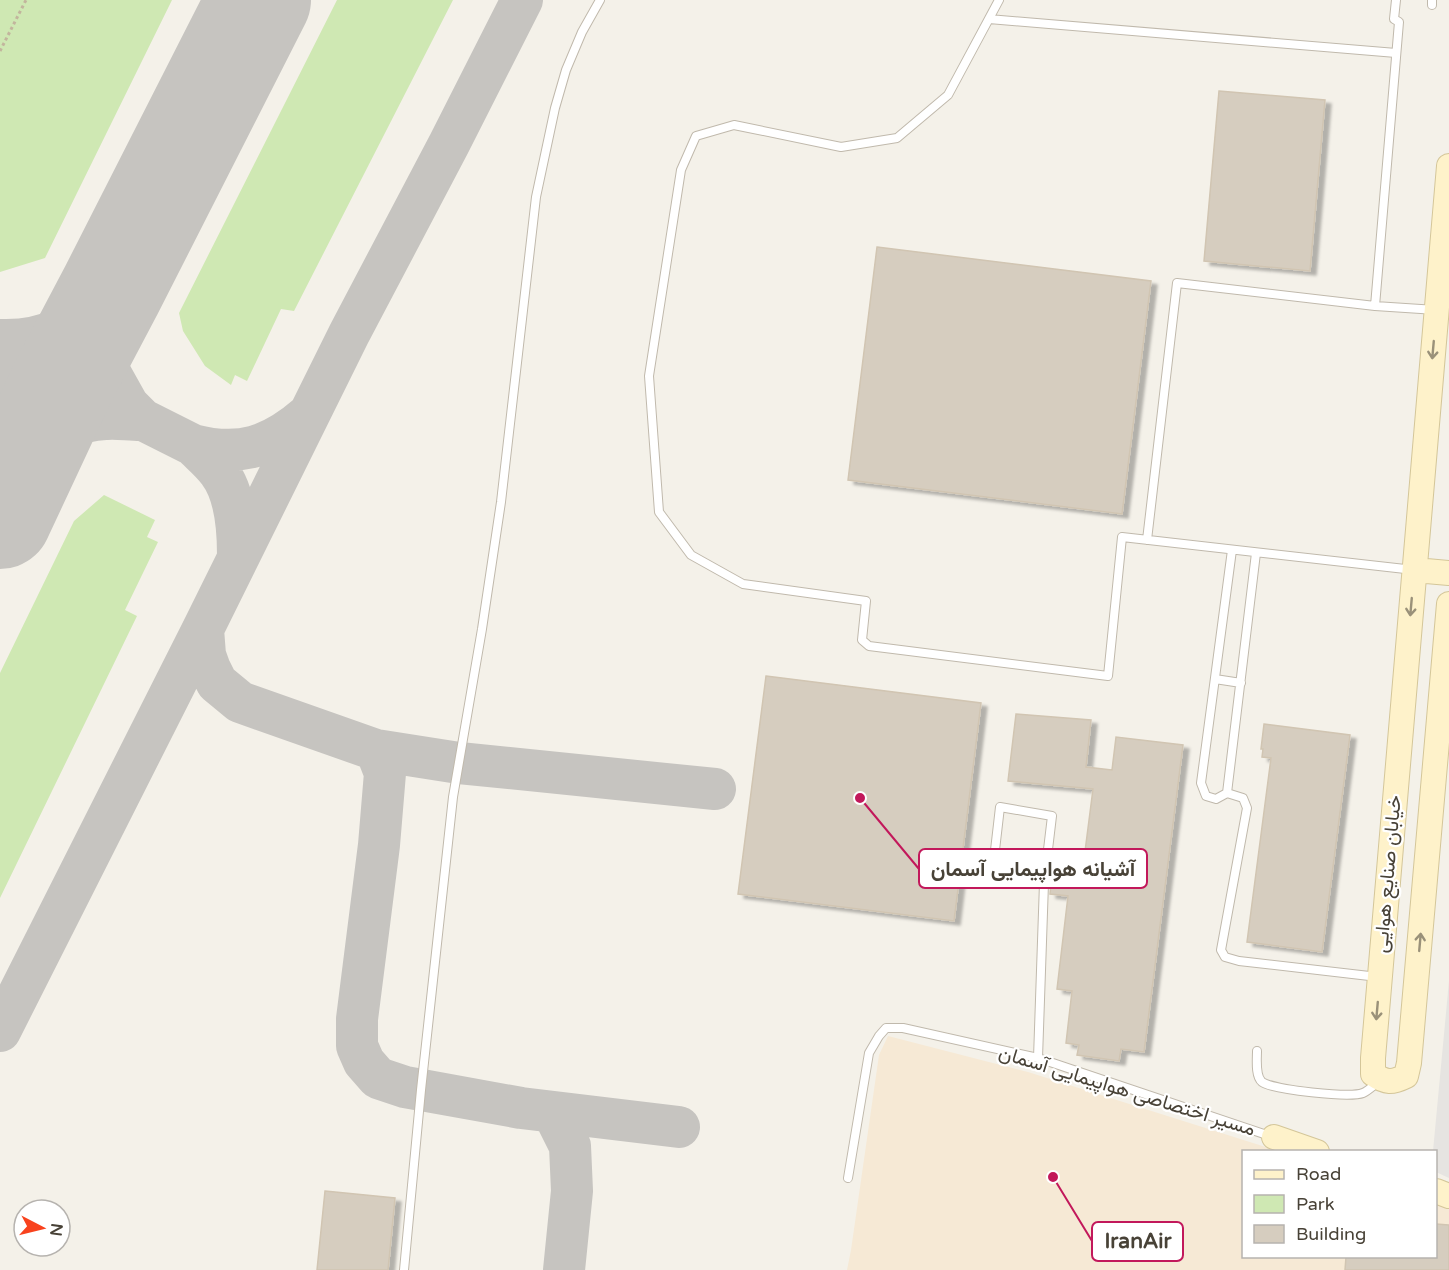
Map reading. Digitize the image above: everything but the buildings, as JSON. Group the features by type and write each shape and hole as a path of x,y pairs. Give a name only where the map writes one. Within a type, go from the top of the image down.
{"street":[{"name":"خیابان صنایع هوایی","path":"1449,166 1443,310 1414,570 1372,1058 1373,1074 1393,1082 1406,1076 1409,1063 1449,604"},
{"path":"1414,570 1449,573"},
{"path":"1401,732 1438,735"},
{"path":"1379,977 1417,981"},
{"path":"1274,1137 1311,1150"}],"lane":[{"path":"404,1270 422,1078 453,797 501,502 536,197 555,108 566,70 582,32 600,0"},
{"path":"999,0 948,95 897,138 841,147 734,125 696,136 681,170 649,376 659,512 692,555 743,584 866,601 862,640 869,646 1108,676 1122,537 1414,570"},
{"path":"1375,306 1399,22 1394,19 1396,0"},
{"path":"989,19 1396,53"},
{"path":"1147,540 1177,283 1375,306 1443,310"},
{"path":"1232,550 1201,783 1206,796 1216,799 1227,793 1243,798 1247,808 1221,950 1225,957 1239,961 1379,977"},
{"path":"1227,793 1256,553"},
{"path":"1215,679 1241,683"},
{"path":"1038,1058 1044,883 1052,816 1000,807 992,876 1044,883"},
{"name":"مسیر اختصاصی هواپیمایی آسمان","path":"848,1178 869,1053 886,1028 903,1028 1038,1058 1274,1137"},
{"path":"1257,1051 1258,1076 1262,1082 1273,1086 1325,1094 1352,1095 1365,1092 1381,1079"}],"path":[{"path":"0,51 26,0"}],"shaded area":[{"path":"1449,981 1449,1178 1437,1172 1437,1150 1433,1150"},
{"path":"888,1036 1028,1072 1275,1150 1242,1150 1242,1258 1437,1258 1437,1202 1449,1206 1449,1270 847,1270 879,1055"}],"green space":[{"path":"0,0 172,0 45,258 0,272"},
{"path":"337,0 453,0 294,311 281,309 247,381 235,375 231,385 205,366 183,331 179,313"},
{"path":"104,495 155,520 147,537 158,542 125,610 137,616 0,898 0,673 74,521"}],"taxiway":[{"path":"0,1031 349,334 522,0"},
{"path":"0,340 19,340 49,333 74,320 112,289"},
{"path":"102,309 101,341 104,362 128,405 140,417"},
{"path":"0,348 193,445 226,450 254,446 281,435 308,415"},
{"path":"0,361 16,390 22,413 22,438 15,487"},
{"path":"32,451 58,433 85,422 110,419 140,420"},
{"path":"193,445 216,468 229,490 236,523 238,555"},
{"path":"203,629 205,655 217,683 240,702 376,750 385,773 379,845 357,1019 357,1046 364,1062 378,1078 405,1087 521,1108 679,1127"},
{"path":"376,750 459,763 715,789"},
{"path":"553,1112 570,1146 572,1191 564,1270"}],"runway":[{"path":"0,517 64,380 259,0"}],"place":[{"name":"آشیانه هواپیمایی آسمان","path":"860,798"},
{"name":"IranAir","path":"1053,1177"}]}
